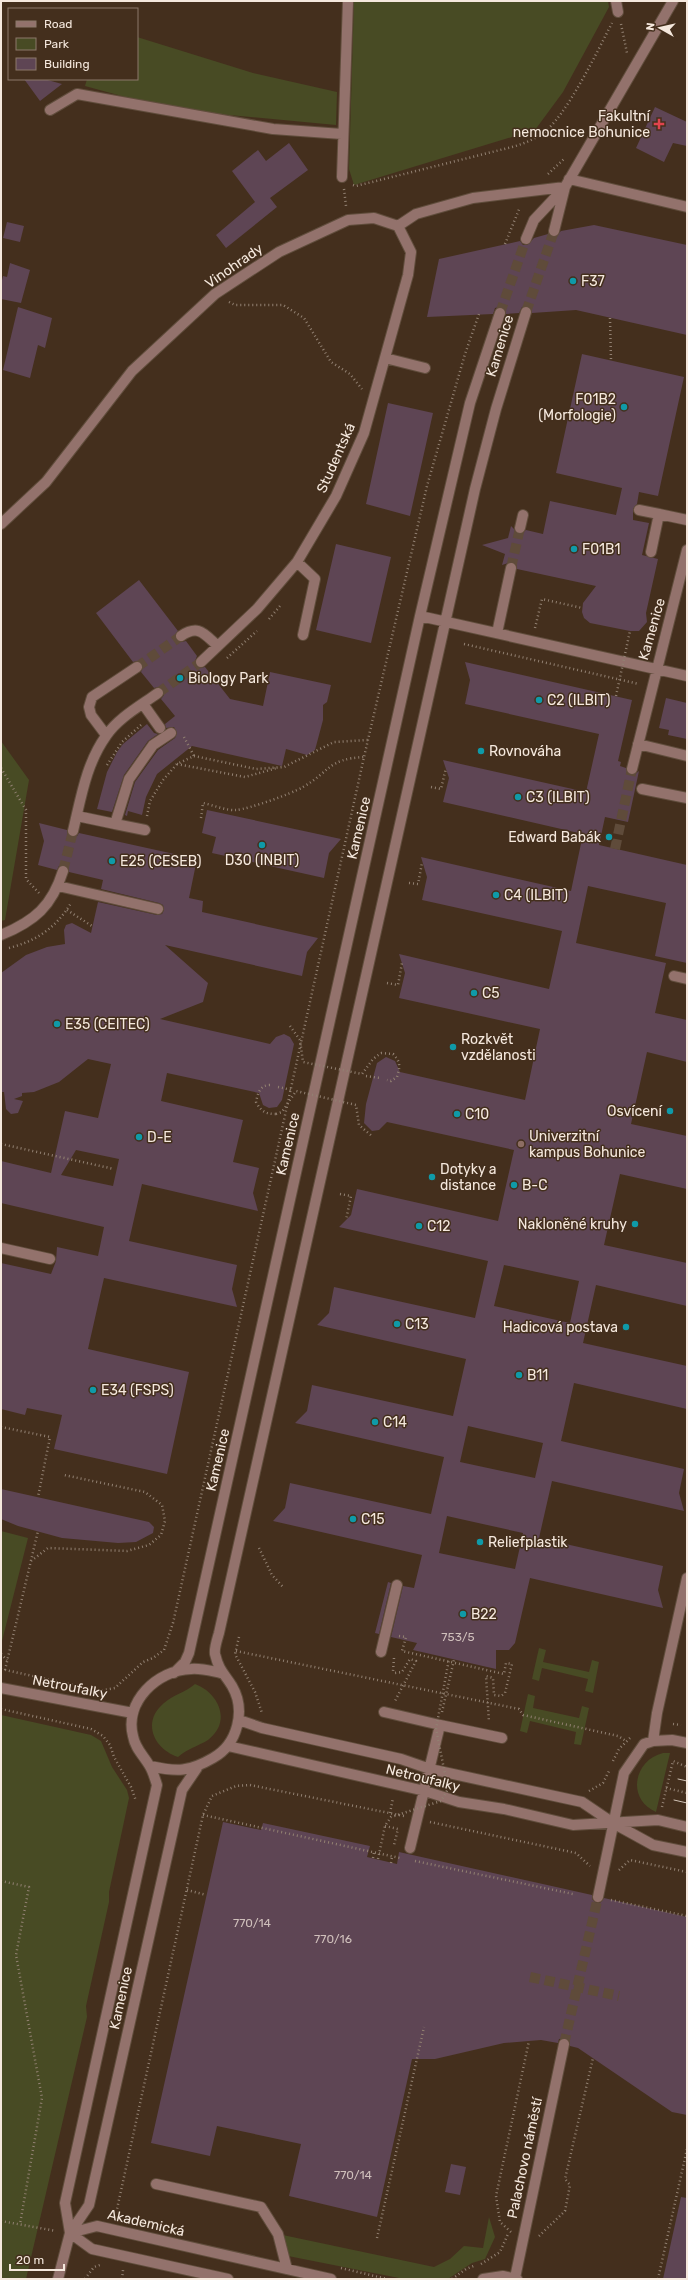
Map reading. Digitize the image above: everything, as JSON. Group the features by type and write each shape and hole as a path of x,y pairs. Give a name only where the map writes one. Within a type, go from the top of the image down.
{"street":[{"path":"342,177 342,134 348,1"},
{"path":"616,1 618,12"},
{"path":"526,239 534,220 567,183 673,1"},
{"path":"50,110 76,94 273,129 342,134"},
{"path":"554,232 567,183"},
{"path":"398,226 416,214 473,198 567,183 687,207"},
{"name":"Vinohrady","path":"1,524 46,482 132,371 215,294 279,252 348,220 374,218 398,226"},
{"name":"Studentská","path":"201,662 257,609 298,562 336,496 364,433 408,275 411,252 398,226"},
{"name":"Kamenice","path":"58,2279 70,2233 89,2205 182,1790 197,1768 222,1752 228,1746 239,1720 236,1694 221,1673 215,1652 444,622 494,416 526,312"},
{"name":"Kamenice","path":"174,1673 185,1662 189,1653 420,616 470,403 500,313"},
{"path":"385,358 425,368"},
{"path":"639,510 687,520"},
{"path":"651,552 659,514"},
{"path":"520,528 523,515"},
{"name":"Kamenice","path":"420,616 658,670 687,550"},
{"path":"298,562 315,579 303,635"},
{"path":"497,633 511,568"},
{"path":"181,636 190,630 196,629 202,632 218,646"},
{"path":"106,735 91,715 89,707 92,697 137,667"},
{"path":"632,769 658,670 687,676"},
{"path":"73,831 92,759 106,735 158,693"},
{"path":"143,704 160,728"},
{"path":"115,824 129,779 153,745 171,733"},
{"path":"638,744 687,756"},
{"path":"642,789 687,798"},
{"path":"77,816 145,830"},
{"path":"1,935 34,918 49,903 58,886 63,871"},
{"path":"58,886 158,909"},
{"path":"674,976 687,979"},
{"path":"1,1248 50,1259"},
{"path":"653,1741 687,1578"},
{"path":"381,1652 397,1585"},
{"name":"Kamenice","path":"70,2233 65,2202 157,1785 150,1766 139,1752 133,1737 131,1725 133,1713 144,1691 161,1679 174,1673 190,1668 221,1673"},
{"name":"Netroufalky","path":"1,1688 133,1713"},
{"path":"387,1712 502,1738"},
{"name":"Netroufalky","path":"239,1720 262,1728 401,1759 430,1770 582,1802 613,1823 653,1845 687,1852"},
{"path":"410,1848 440,1724"},
{"path":"598,1897 624,1773 644,1744 653,1741 672,1740 687,1743"},
{"name":"Netroufalky","path":"228,1746 425,1791 458,1802 504,1809 573,1825 658,1820 687,1827"},
{"name":"Kamenice","path":"150,1766 174,1771 197,1768"},
{"name":"Palachovo náměstí","path":"516,2279 564,2044"},
{"path":"156,2184 261,2207 278,2234 287,2269"},
{"name":"Akademická","path":"70,2233 97,2226 332,2279"},
{"path":"70,2233 92,2249 228,2279"},
{"path":"483,2279 503,2276 516,2279"}],"path":[{"path":"618,12 627,53"},
{"path":"342,177 349,184 356,186 529,142 545,132 576,89 618,12"},
{"path":"342,177 348,220"},
{"path":"505,244 522,202"},
{"path":"215,294 235,305 283,305 304,318 331,362 350,374 373,402"},
{"path":"1,1669 99,1691 115,1688 144,1662 153,1658 164,1650 173,1623 292,1090 364,757 427,486 465,354 479,314"},
{"path":"610,318 611,360"},
{"path":"532,642 542,599 582,608"},
{"path":"616,696 630,631"},
{"path":"464,644 653,687"},
{"path":"105,773 122,742 152,717"},
{"path":"186,740 194,756"},
{"path":"177,764 245,777 284,767 313,754 334,742 368,740"},
{"path":"145,830 150,801 156,789 177,764 194,756 256,769 284,767"},
{"path":"201,818 203,803 236,810 282,796 304,787 337,762 347,758 364,757"},
{"path":"1,768 26,810 26,879 49,903"},
{"path":"431,787 441,789 446,768"},
{"path":"409,883 418,884 422,863"},
{"path":"67,910 92,926"},
{"path":"386,983 398,985 402,963"},
{"path":"290,1026 300,1040 303,1062 362,1074 373,1060 381,1053 393,1054 398,1060 400,1067 397,1077 391,1081 387,1080"},
{"path":"366,1076 380,1078"},
{"path":"270,1085 264,1086 259,1091 256,1102 261,1111 269,1114 282,1112 296,1091 356,1105 360,1125 373,1137"},
{"path":"278,1087 292,1090"},
{"path":"1,1144 114,1169"},
{"path":"340,1194 351,1196 346,1220"},
{"path":"1,1427 50,1437 38,1497"},
{"path":"31,1561 48,1548 127,1551 149,1545 161,1535 165,1521 162,1505 144,1492 64,1475"},
{"path":"5,1670 38,1531"},
{"path":"259,1548 272,1575 284,1588"},
{"path":"398,1642 400,1635 406,1637 402,1651 504,1674 506,1663 512,1664 505,1693 501,1696 494,1695 493,1678 486,1676 490,1735"},
{"path":"239,1637 235,1654 239,1665 255,1692 265,1718"},
{"path":"236,1651 519,1709 523,1715 618,1736 626,1741"},
{"path":"1,1654 7,1660"},
{"path":"387,1712 404,1685 416,1660 410,1659 402,1672 395,1673 392,1667 395,1654"},
{"path":"378,1859 385,1826 391,1817 441,1800 448,1789 436,1729 449,1659"},
{"path":"440,1724 453,1662"},
{"path":"1,1709 91,1729 103,1736 110,1744 114,1757 131,1787 136,1801"},
{"path":"613,1763 626,1741 634,1734 655,1726 681,1725"},
{"path":"432,1758 447,1762"},
{"path":"673,1761 687,1767"},
{"path":"585,1792 598,1787 603,1783 610,1769"},
{"path":"124,2217 119,2215 117,2209 203,1815 212,1796 236,1786 250,1785"},
{"path":"666,1788 687,1793"},
{"path":"203,1815 392,1857 573,1894"},
{"path":"385,1826 398,1829 394,1844"},
{"path":"372,1858 374,1852"},
{"path":"391,1863 392,1857"},
{"path":"617,1872 630,1860 687,1872"},
{"path":"1,1881 29,1887 16,1955 42,2098 20,2224"},
{"path":"187,1890 206,1895"},
{"path":"610,1900 687,1916"},
{"path":"377,2238 424,2027"},
{"path":"502,2171 529,2041"},
{"path":"565,2179 593,2058"},
{"path":"658,2279 687,2149"},
{"path":"513,2210 526,2150"},
{"path":"1,2221 70,2233"},
{"path":"452,2279 466,2269 487,2262 500,2252 511,2224"},
{"path":"85,2279 94,2268 104,2264"},
{"path":"116,2267 123,2268 122,2279"},
{"path":"335,2267 387,2279"}],"green space":[{"path":"354,1 608,1 609,7 563,92 535,130 354,185 349,169"},
{"path":"138,37 253,73 337,92 336,125 218,114 129,98 85,86 87,80 138,80"},
{"path":"1,741 29,780 5,920 1,921"},
{"path":"1,1531 28,1538 1,1645"},
{"path":"539,1648 546,1650 543,1662 589,1672 592,1660 599,1662 593,1693 585,1691 588,1679 542,1668 539,1681 532,1679"},
{"path":"195,1684 211,1694 220,1709 221,1717 215,1733 208,1740 178,1757 162,1748 157,1741 153,1734 153,1718 157,1710 164,1703"},
{"path":"528,1694 535,1696 533,1708 579,1718 582,1706 589,1708 581,1745 574,1744 576,1732 530,1721 527,1733 520,1731"},
{"path":"1,1715 91,1735 101,1741 112,1767 127,1790 129,1798 109,1892 109,1902 86,2006 87,2017 26,2279 1,2279"},
{"path":"663,1753 670,1753 656,1812 646,1806 640,1798 637,1789 637,1780 645,1763 653,1757"},
{"path":"489,2217 495,2237 485,2259 472,2263 448,2279 404,2279 283,2255 278,2234 434,2267 450,2259 464,2246 483,2248"}],"building":[{"path":"25,80 48,80 62,84 40,101"},
{"path":"655,107 687,122 687,146 673,143 664,162 636,148"},
{"path":"289,143 308,170 270,198 277,207 226,248 216,235 255,202 232,171 258,150 266,161"},
{"path":"7,222 24,226 20,242 3,238"},
{"name":"F37","path":"594,225 687,245 687,335 576,310 532,313 531,308 528,306 522,307 519,313 506,314 505,308 499,307 495,308 493,314 427,317 439,259 520,241 523,245 527,245 534,238 548,234 555,237 561,231"},
{"path":"10,263 30,270 21,303 1,299 1,284 3,276 7,277"},
{"path":"18,307 52,318 45,348 38,345 30,378 3,370"},
{"path":"582,354 684,377 658,496 639,492 637,504 633,509 633,520 649,523 642,555 658,559 646,613 647,622 639,631 630,631 590,623 584,618 582,612 583,603 596,586 517,569 516,563 512,562 502,565 505,554 482,545 508,538 511,526 519,534 526,530 543,534 550,501 616,515 622,488 556,473"},
{"path":"388,403 433,413 410,516 366,504"},
{"path":"336,544 391,557 371,643 316,630"},
{"name":"Biology Park","path":"139,580 178,631 175,636 176,640 181,642 186,641 197,656 195,661 196,666 200,668 205,667 230,699 263,706 270,672 331,685 327,702 323,705 323,720 315,750 307,755 286,749 282,766 192,746 157,774 146,797 142,815 128,811 127,816 125,815 135,782 158,750 175,738 177,733 174,727 166,728 165,724 175,716 161,699 164,695 164,690 158,687 154,688 141,672 143,667 142,663 137,661 133,662 96,613"},
{"path":"465,662 632,700 618,761 621,762 620,766 626,768 630,775 634,775 639,771 628,822 605,817 599,845 687,865 687,963 655,956 666,903 588,886 576,943 666,963 655,1013 687,1020 687,1062 647,1052 631,1124 687,1136 687,1189 620,1174 604,1245 687,1263 687,1306 596,1285 583,1343 687,1366 687,1409 574,1383 561,1441 684,1469 679,1493 684,1511 552,1481 539,1538 663,1566 658,1590 663,1608 530,1578 515,1643 509,1650 496,1650 496,1669 413,1650 417,1643 391,1637 403,1586 414,1588 422,1555 273,1521 285,1508 290,1483 431,1514 444,1457 295,1423 307,1411 312,1385 453,1416 466,1359 317,1325 329,1313 334,1287 475,1318 488,1261 339,1227 351,1215 357,1189 498,1221 514,1150 387,1122 379,1130 372,1131 364,1123 366,1104 377,1063 386,1057 395,1061 400,1072 525,1100 540,1029 399,998 405,973 399,954 549,989 562,931 422,900 427,877 421,857 571,891 583,834 443,802 449,778 443,760 586,792 599,734 465,704 470,680","holes":["504,1265 579,1281 570,1323 494,1306","468,1426 543,1443 535,1478 460,1462","447,1516 523,1533 515,1569 439,1553"]},
{"path":"666,698 687,703 687,739 668,735 669,730 659,728"},
{"path":"147,724 154,733 158,734 148,741 124,775 112,812 97,809 107,772 117,752 123,744"},
{"name":"D30 (INBIT)","path":"207,810 341,839 329,853 324,878 212,853 216,837 202,833"},
{"path":"39,823 67,830 68,835 72,837 77,836 79,833 197,859 189,898 203,901 202,912 318,938 307,952 302,976 165,945 208,983 203,1002 160,1019 270,1044 276,1037 284,1034 290,1037 294,1044 282,1100 277,1107 269,1108 263,1105 259,1093 167,1073 161,1101 243,1120 233,1162 259,1168 253,1193 258,1211 142,1184 129,1241 237,1265 232,1289 237,1307 104,1278 88,1349 189,1372 167,1474 54,1449 62,1415 27,1408 25,1415 1,1409 1,1263 51,1274 56,1261 57,1247 98,1256 104,1227 1,1203 1,1161 51,1173 65,1111 98,1118 111,1064 88,1059 59,1082 34,1092 22,1093 22,1096 14,1099 23,1101 18,1113 11,1114 6,1109 4,1092 1,1092 1,973 26,955 47,947 65,944 64,930 66,925 72,923 91,933 98,902 157,915 162,914 164,910 163,905 159,903 101,889 103,880 69,872 68,867 65,865 59,866 57,870 38,865 44,841","holes":["76,1150 119,1159 113,1186 61,1175"]},
{"path":"1,1489 149,1522 154,1527 153,1533 136,1542 118,1543 62,1538 18,1526 1,1519"},
{"path":"388,1582 391,1583 379,1634 375,1633"},
{"path":"223,1822 261,1830 263,1823 370,1846 367,1857 397,1864 399,1852 592,1895 592,1899 596,1903 600,1903 604,1898 687,1917 687,2115 672,2112 578,2048 570,2046 569,2039 565,2038 559,2039 558,2043 541,2040 504,2043 435,2059 412,2059 377,2217 289,2196 301,2144 217,2126 210,2156 151,2143"},
{"path":"451,2164 466,2167 460,2195 445,2192"},
{"path":"681,2197 687,2198 687,2279 663,2279"}],"tunnel":[{"path":"526,312 554,231"},
{"path":"500,313 526,239"},
{"path":"511,568 520,528"},
{"path":"137,667 181,636"},
{"path":"158,693 201,662"},
{"path":"615,849 632,769"},
{"path":"63,871 73,831"},
{"path":"564,2044 598,1897"},
{"path":"530,1977 619,1996"}],"tram line":[{"path":"678,1779 687,1781"},
{"path":"674,1800 687,1803"}],"place":[{"name":"Fakultní nemocnice Bohunice","path":"659,124"},
{"name":"F37","path":"573,281"},
{"name":"F01B2 (Morfologie)","path":"624,407"},
{"name":"F01B1","path":"574,549"},
{"name":"Biology Park","path":"180,678"},
{"name":"C2 (ILBIT)","path":"539,700"},
{"name":"Rovnováha","path":"481,751"},
{"name":"C3 (ILBIT)","path":"518,797"},
{"name":"Edward Babák","path":"609,837"},
{"name":"D30 (INBIT)","path":"262,845"},
{"name":"E25 (CESEB)","path":"112,861"},
{"name":"C4 (ILBIT)","path":"496,895"},
{"name":"C5","path":"474,993"},
{"name":"E35 (CEITEC)","path":"57,1024"},
{"name":"Rozkvět vzdělanosti","path":"453,1047"},
{"name":"Osvícení","path":"670,1111"},
{"name":"C10","path":"457,1114"},
{"name":"D-E","path":"139,1137"},
{"name":"Univerzitní kampus Bohunice","path":"521,1144"},
{"name":"Dotyky a distance","path":"432,1177"},
{"name":"B-C","path":"514,1185"},
{"name":"Nakloněné kruhy","path":"635,1224"},
{"name":"C12","path":"419,1226"},
{"name":"C13","path":"397,1324"},
{"name":"Hadicová postava","path":"626,1327"},
{"name":"B11","path":"519,1375"},
{"name":"E34 (FSPS)","path":"93,1390"},
{"name":"C14","path":"375,1422"},
{"name":"C15","path":"353,1519"},
{"name":"Reliefplastik","path":"480,1542"},
{"name":"B22","path":"463,1614"}]}
